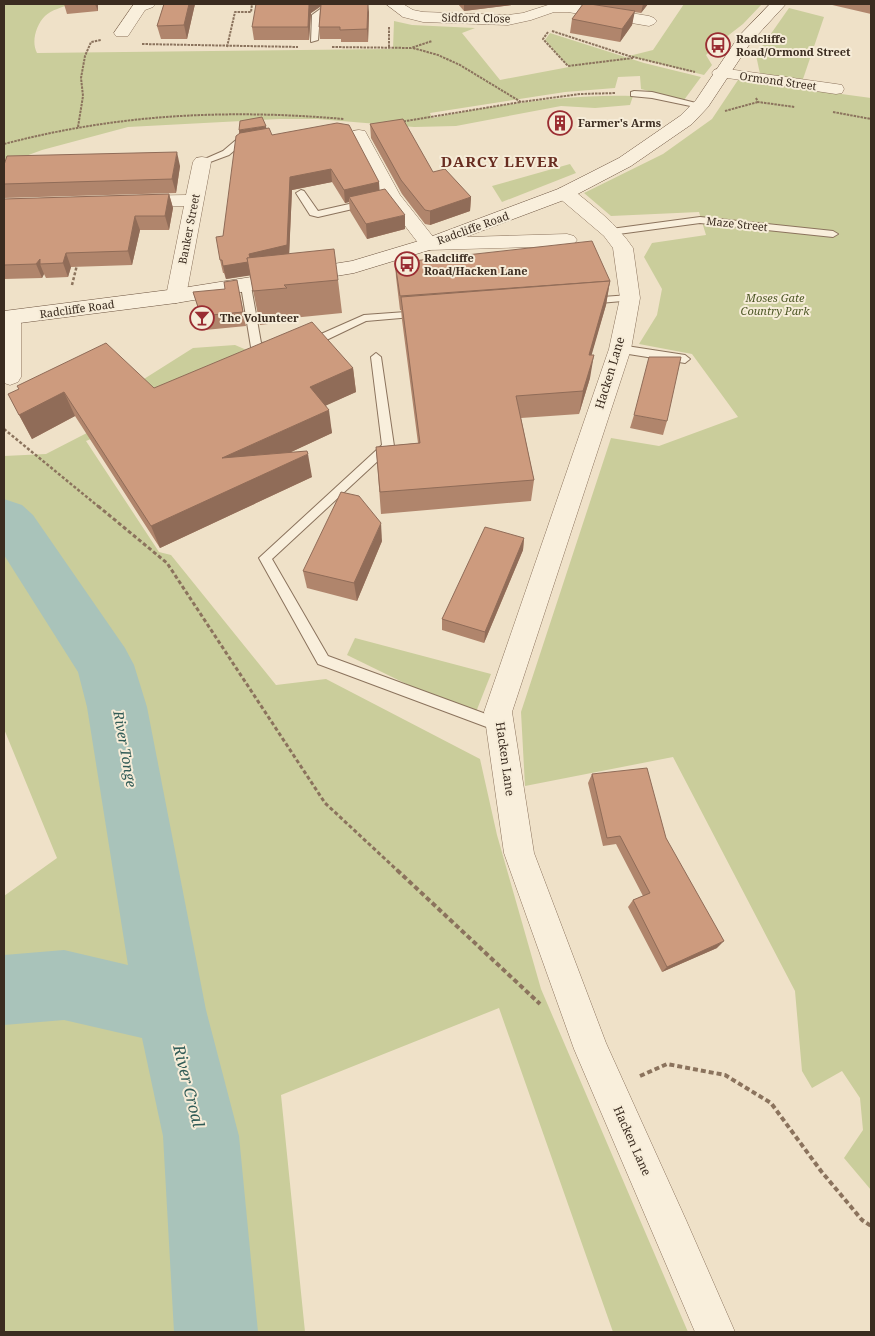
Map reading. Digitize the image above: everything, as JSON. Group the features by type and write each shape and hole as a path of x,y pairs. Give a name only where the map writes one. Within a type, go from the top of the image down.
{"street":[{"name":"Sidford Close","path":"394,4 408,14 423,17 508,20 526,17 552,8 568,7 648,21"},
{"name":"Radcliffe Road","path":"8,318 246,286 354,267 429,244 565,193 625,162 686,120 701,104 745,39 778,4"},
{"path":"122,33 140,5"},
{"name":"Ormond Street","path":"719,76 836,89"},
{"path":"355,134 383,199 429,244 567,240"},
{"name":"Banker Street","path":"176,296 202,162"},
{"name":"Hacken Lane","path":"565,193 610,232 624,248 630,298 620,349 498,712 519,854 591,1049 715,1332"},
{"path":"112,202 195,200"},
{"path":"8,318 10,378"}],"lane":[{"path":"314,40 316,15 326,8 327,4"},
{"path":"634,94 701,104"},
{"path":"202,162 226,153 239,142 265,138"},
{"path":"301,192 313,213 318,214 383,199"},
{"name":"Maze Street","path":"610,232 700,220 833,234"},
{"path":"246,286 256,347 314,341 364,318 433,313"},
{"path":"581,301 630,298"},
{"path":"620,349 685,359"},
{"path":"376,357 388,446 265,558 323,660 500,726"}],"path":[{"path":"227,47 235,12 251,12 252,4"},
{"path":"635,57 568,66 543,39 550,30 635,57 719,76"},
{"path":"78,127 83,96 81,78 85,56 91,42 118,36 122,33"},
{"path":"411,48 438,55 460,65 521,102"},
{"path":"392,122 580,94 634,94"},
{"path":"722,111 731,111 758,102"},
{"path":"4,144 78,127 206,113 288,113 345,119"},
{"path":"78,262 71,288 80,288"},
{"path":"4,429 168,563 325,803 542,1007"},
{"path":"609,1090 667,1064 725,1075 771,1103 821,1171 862,1220 871,1226"}],"green space":[{"path":"4,4 71,4 50,12 42,20 37,29 34,44 37,53 393,49 394,21 412,25 475,28 462,33 500,80 569,67 545,40 550,33 644,63 701,77 684,100 641,89 640,76 618,77 615,88 565,92 430,113 432,118 532,101 633,96 630,105 595,108 561,106 456,126 414,127 317,119 279,119 128,127 42,150 4,164"},
{"path":"684,4 762,4 743,24 706,55 712,65 704,75 629,56 653,50"},
{"path":"789,8 824,17 803,79 760,74 756,55"},
{"name":"Moses Gate Country Park","path":"738,80 871,98 871,1190 844,1158 863,1130 860,1098 842,1071 812,1088 802,1071 795,991 673,757 525,786 521,712 611,438 659,446 738,417 692,354 639,344 657,315 662,289 644,257 652,243 706,235 699,212 611,216 584,193 663,154 712,119"},
{"path":"570,164 576,173 502,202 492,186"},
{"path":"235,345 275,362 86,441 159,552 171,555 276,685 326,679 480,759 497,835 541,989 688,1332 613,1332 499,1008 281,1095 305,1332 4,1332 4,896 57,858 4,729 4,456 46,454 151,400 136,384 193,348"},
{"path":"355,638 491,674 474,717 347,655"}],"building":[{"path":"164,4 189,4 184,25 157,26"},
{"path":"256,4 309,4 308,27 252,27"},
{"path":"322,4 368,4 367,29 340,30 340,27 319,27"},
{"path":"583,4 635,11 622,29 572,19"},
{"path":"262,117 266,126 239,130 240,121"},
{"path":"403,119 433,172 445,169 471,197 430,211 425,210 401,180 370,124"},
{"path":"337,123 349,125 379,182 344,190 331,169 290,177 287,245 249,254 248,262 223,266 222,260 220,260 216,237 223,236 236,136 240,133 269,128 272,135"},
{"path":"177,152 172,179 4,184 4,165 7,156"},
{"path":"385,189 405,215 366,224 349,197"},
{"path":"169,194 165,216 135,216 128,251 66,253 63,263 40,264 40,259 36,264 4,265 4,199"},
{"path":"592,241 610,281 400,296 395,263"},
{"path":"334,249 338,280 284,285 287,288 253,291 247,258"},
{"path":"237,280 243,312 201,316 193,292 225,289 224,282"},
{"path":"610,281 589,355 594,355 583,391 516,396 534,480 380,492 376,447 420,443 401,297"},
{"path":"312,322 353,368 310,387 329,410 222,458 307,451 308,454 151,526 64,392 19,415 8,394 19,389 17,386 106,343 154,388"},
{"path":"649,357 681,357 667,421 634,415"},
{"path":"341,492 359,496 381,523 354,583 303,571"},
{"path":"485,527 524,538 485,632 442,619"},
{"path":"647,768 666,838 724,941 667,967 633,900 650,893 620,836 607,838 592,774"}],"waterway":[{"name":"River Tonge","path":"4,519 15,529 105,665 117,707 171,1010"},
{"name":"River Croal","path":"4,990 64,985 171,1010"},
{"name":"River Croal","path":"171,1010 201,1136 216,1332"}],"place":[{"name":"Radcliffe Road/Ormond Street","path":"718,45"},
{"name":"Farmer's Arms","path":"560,123"},
{"name":"Radcliffe Road/Hacken Lane","path":"407,264"},
{"name":"The Volunteer","path":"202,318"}],"district":[{"name":"DARCY LEVER","path":"500,162"}]}
